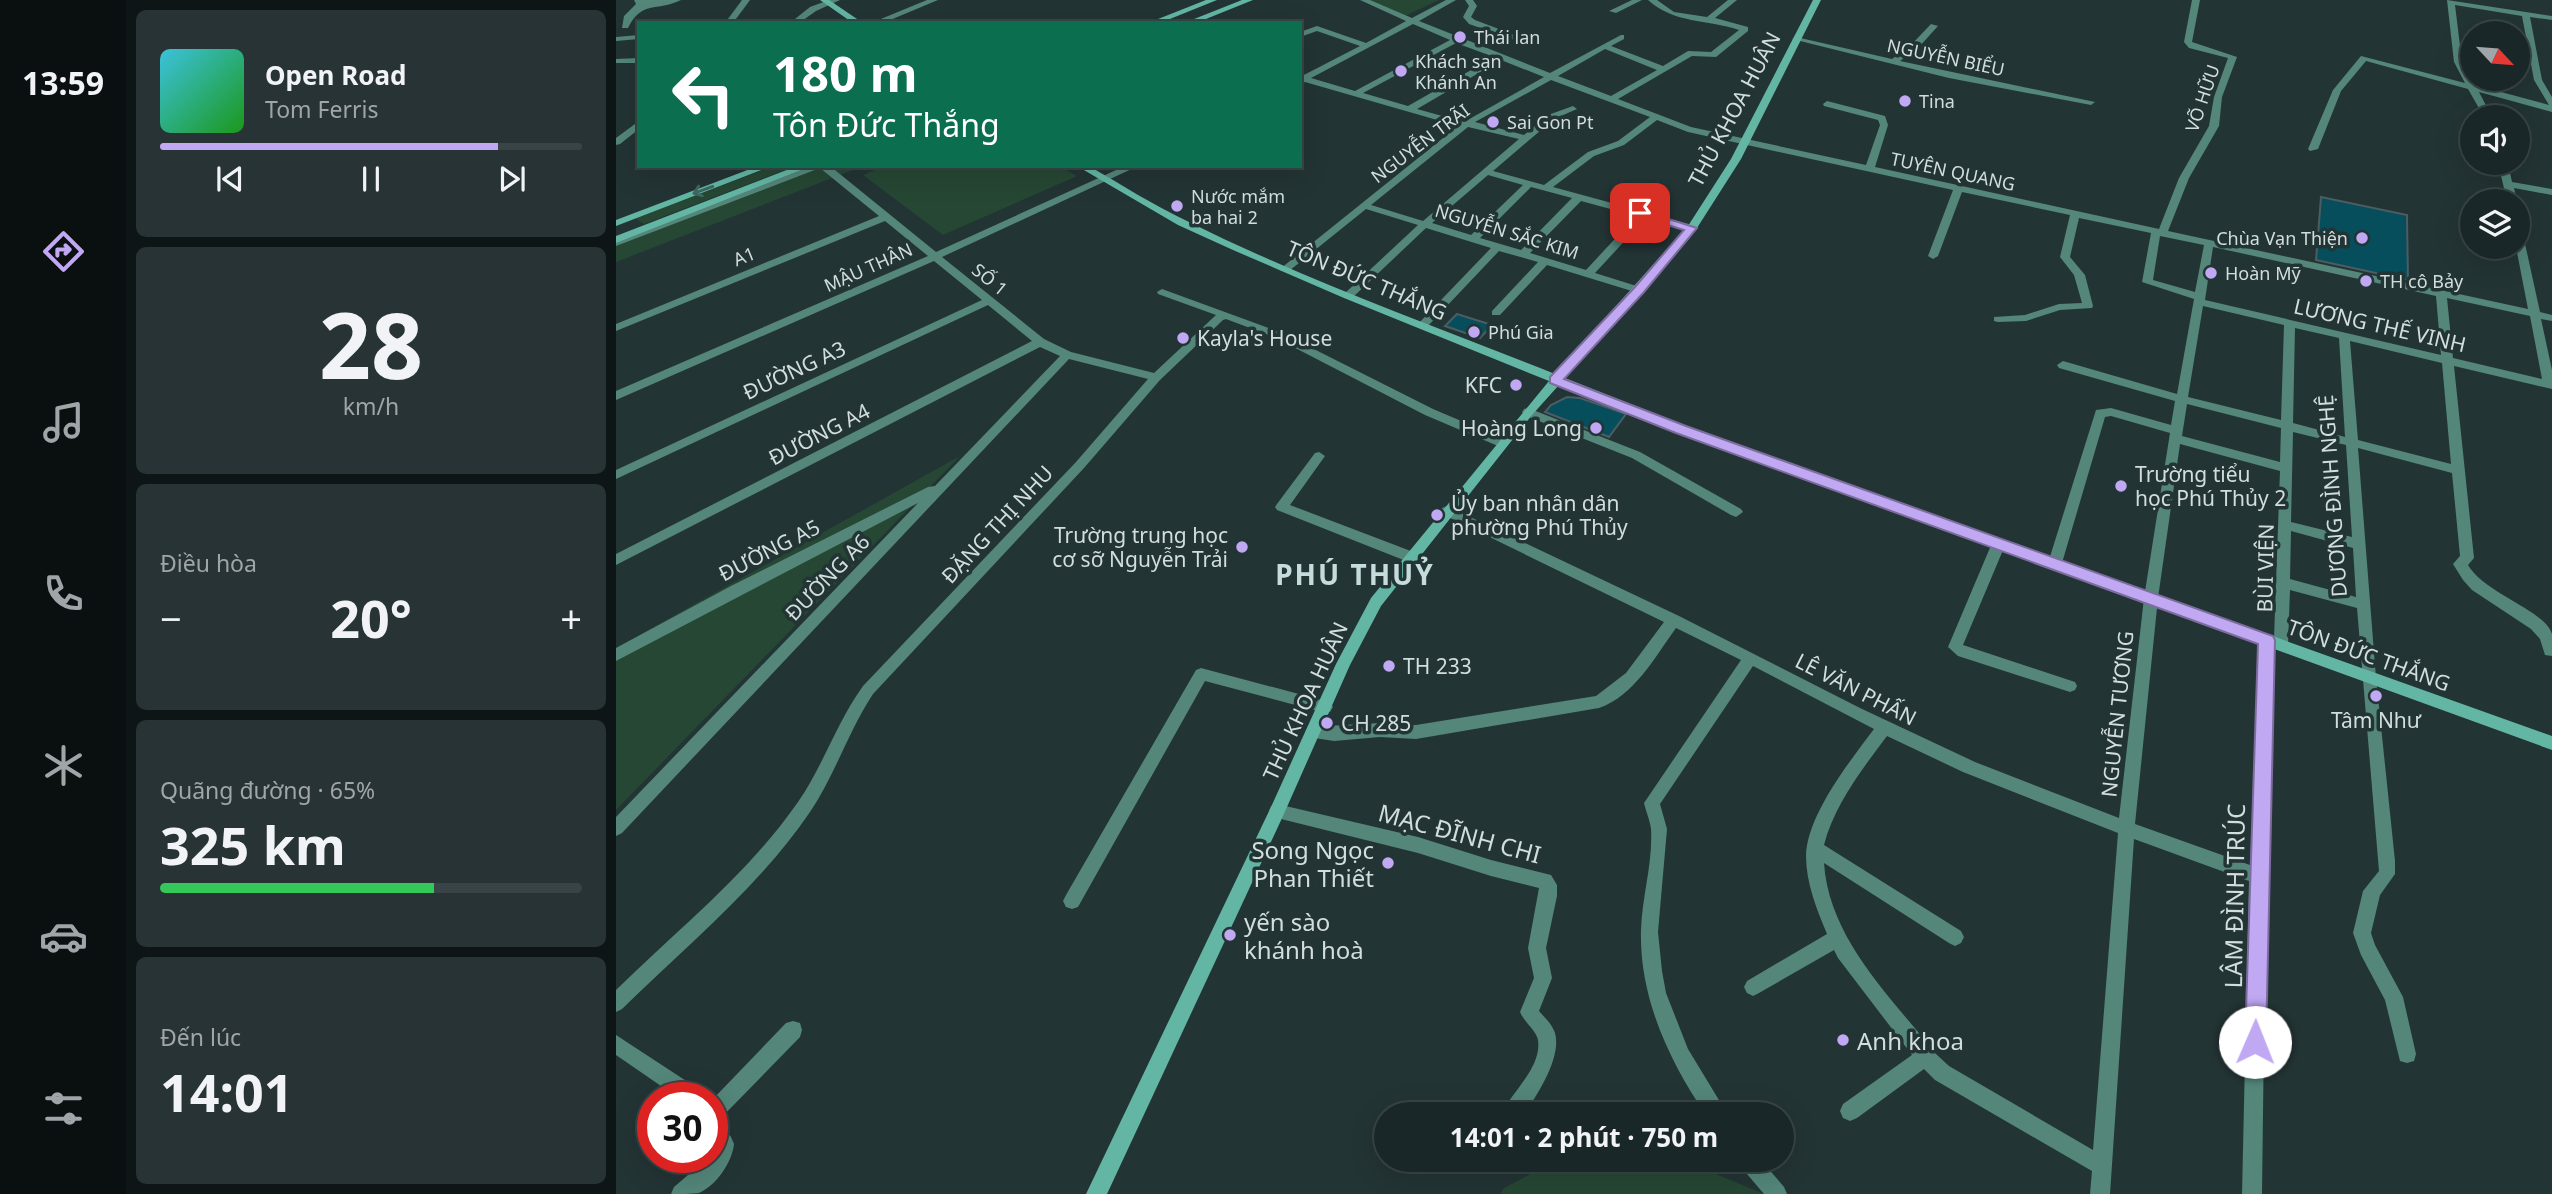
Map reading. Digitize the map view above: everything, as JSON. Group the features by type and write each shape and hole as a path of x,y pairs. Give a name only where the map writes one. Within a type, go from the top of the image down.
{"street":[{"path":"625,26 628,16 639,2 677,0"},
{"path":"730,21 746,0"},
{"path":"879,21 934,0"},
{"path":"1157,21 1213,0"},
{"path":"1193,21 1249,0"},
{"name":"TUYÊN QUANG","path":"1364,0 1456,40 1688,129 2552,318"},
{"path":"1302,80 1452,0"},
{"path":"1469,0 1473,6 1467,17 1472,22 1532,43"},
{"path":"1613,11 1638,0"},
{"path":"1611,100 1691,53 1713,55 1745,29 1709,19 1672,14 1652,0"},
{"path":"1709,19 1733,0"},
{"name":"THỦ KHOA HUÂN","path":"1096,1194 1277,811 1355,638 1376,603 1528,412 1692,228 1745,141 1816,0"},
{"name":"VÕ HỮU","path":"2159,232 2184,178 2214,126 2218,97 2233,57 2192,46 2188,42 2196,0"},
{"path":"797,21 829,1 856,21"},
{"path":"2460,67 2456,55 2451,1 2552,18"},
{"path":"2526,14 2538,80 2552,106"},
{"path":"1894,62 1934,26"},
{"path":"1302,34 1317,28 1368,46"},
{"path":"616,39 637,37"},
{"name":"NGUYỄN TRÃI","path":"1285,269 1466,124 1621,37"},
{"name":"NGUYỄN BIỂU","path":"1796,39 2091,102"},
{"path":"1355,94 1456,40"},
{"path":"1605,46 1663,69"},
{"path":"1408,110 1500,57"},
{"path":"2313,149 2337,90 2364,58 2460,84"},
{"path":"617,61 637,60"},
{"path":"1302,80 1408,110 1525,138"},
{"path":"2486,91 2552,106"},
{"path":"1826,104 1882,118 1884,125 1870,169"},
{"path":"1348,296 1425,224 1525,138 1554,115 1573,109"},
{"path":"1547,187 1591,154 1621,143 1655,118"},
{"path":"617,142 637,126"},
{"path":"616,223 762,168"},
{"path":"616,240 801,168"},
{"path":"616,240 812,168"},
{"name":"SỐ 1","path":"826,168 1040,342 1068,355 1156,377"},
{"name":"TÔN ĐỨC THẮNG","path":"1085,168 1182,223 1348,296 1555,380 1681,429 2552,743"},
{"name":"MẬU THÂN","path":"616,396 1129,168"},
{"path":"1487,172 1692,228"},
{"path":"2506,175 2510,189"},
{"path":"1473,239 1530,183"},
{"path":"2509,184 2552,192"},
{"path":"1933,256 1959,188"},
{"path":"1523,254 1580,196"},
{"name":"NGUYỄN SẮC KIM","path":"1365,206 1639,290"},
{"path":"1998,319 2034,316 2059,307 2088,306 2082,282 2074,266 2067,262 2065,257 2075,214"},
{"name":"A1","path":"616,328 886,217"},
{"path":"1589,274 1628,231"},
{"name":"LƯƠNG THẾ VINH","path":"2159,232 2147,282 2290,323 2551,385"},
{"name":"NGUYỄN TƯƠNG","path":"2100,1194 2125,828 2151,598 2209,243"},
{"path":"1422,326 1498,246"},
{"path":"2523,259 2551,385"},
{"path":"1496,313 1545,261"},
{"path":"1162,292 1278,335 1429,412 1502,443"},
{"path":"2441,294 2467,558 2460,564 2464,573 2487,594 2528,620 2545,635 2550,651"},
{"name":"ĐƯỜNG A3","path":"616,475 988,301"},
{"name":"ĐẶNG THỊ NHU","path":"616,1003 707,918 751,872 805,805 837,749 854,710 868,691 1080,465 1156,377 1206,328 1225,315"},
{"name":"BÙI VIỆN","path":"2274,643 2284,583 2290,323"},
{"name":"DƯƠNG ĐÌNH NGHỆ","path":"2344,336 2368,678 2387,861 2387,874 2372,891 2362,933 2367,949 2394,997 2407,1054"},
{"name":"ĐƯỜNG A4","path":"616,560 1040,342"},
{"name":"ĐƯỜNG A6","path":"616,828 1068,355"},
{"path":"2063,365 2182,399 2459,470"},
{"path":"1528,412 1636,455 1736,512"},
{"path":"2055,563 2099,413 2111,412 2286,468"},
{"path":"1319,456 1282,507 1411,556"},
{"name":"ĐƯỜNG A5","path":"616,655 736,590 943,485"},
{"name":"LÊ VĂN PHẤN","path":"1447,511 1751,658 1884,728 1969,767 2258,876"},
{"path":"2285,525 2358,544"},
{"path":"1999,543 1955,647 1963,652 2070,686"},
{"path":"2284,583 2363,604"},
{"path":"1313,733 1380,730 1416,732 1599,702 1612,696 1626,682 1674,620"},
{"name":"LÂM ĐÌNH TRÚC","path":"2252,1194 2258,876 2274,643"},
{"path":"1709,1102 1693,1080 1668,1033 1660,1006 1650,945 1659,830 1652,803 1751,658"},
{"path":"1072,901 1201,674 1325,707"},
{"path":"1884,728 1842,790 1820,833 1816,849 1821,888 1838,938 1858,970 1925,1057 1942,1073 2102,1166"},
{"name":"MẠC ĐĨNH CHI","path":"1277,811 1418,845 1491,868 1545,881 1548,896 1537,948 1542,978 1529,1013 1548,1040 1540,1067 1519,1102"},
{"path":"1816,849 1955,937"},
{"path":"1753,987 1838,938"},
{"path":"728,1097 793,1030"},
{"path":"616,1044 671,1082"},
{"path":"1850,1111 1925,1057"},
{"path":"1758,1172 1777,1194"},
{"path":"681,1194 706,1173"}],"green space":[{"path":"1363,0 1439,0 1403,17"},
{"path":"769,168 790,168 644,224 635,218"},
{"path":"812,168 858,168 616,262 616,243"},
{"path":"880,168 1063,168 1077,176 943,235 863,175"},
{"path":"960,456 616,810 616,648"},
{"path":"1534,1172 1711,1172 1764,1194 1500,1194 1504,1188"}],"building":[{"name":"Chùa Vạn Thiện","path":"2321,197 2407,215 2408,280 2316,260"},
{"name":"Phú Gia","path":"1457,314 1492,325 1480,338 1445,326"},
{"name":"Hoàng Long","path":"1567,397 1580,398 1626,414 1609,437 1545,412 1551,405"}],"place":[{"name":"Thái lan","path":"1460,37"},
{"name":"Khách sạn Khánh An","path":"1401,71"},
{"name":"Tina","path":"1905,101"},
{"name":"Sai Gon Pt","path":"1493,122"},
{"name":"Nước mắm ba hai 2","path":"1177,206"},
{"name":"Chùa Vạn Thiện","path":"2362,238"},
{"name":"Hoàn Mỹ","path":"2211,273"},
{"name":"TH cô Bảy","path":"2366,281"},
{"name":"Phú Gia","path":"1474,332"},
{"name":"Kayla's House","path":"1183,338"},
{"name":"KFC","path":"1516,385"},
{"name":"Hoàng Long","path":"1596,428"},
{"name":"Trường tiểu học Phú Thủy 2","path":"2121,486"},
{"name":"Ủy ban nhân dân phường Phú Thủy","path":"1437,515"},
{"name":"Trường trung học cơ sỡ Nguyễn Trải","path":"1242,547"},
{"name":"TH 233","path":"1389,666"},
{"name":"Tâm Như","path":"2376,696"},
{"name":"CH 285","path":"1327,723"},
{"name":"Song Ngọc Phan Thiết","path":"1388,863"},
{"name":"yến sào khánh hoà","path":"1230,935"},
{"name":"Anh khoa","path":"1843,1040"}],"district":[{"name":"PHÚ THUỶ","path":"1355,574"}],"route":[{"path":"1640,213 1692,228 1639,290 1555,380 1681,429 2267,640 2255,1042"}]}
